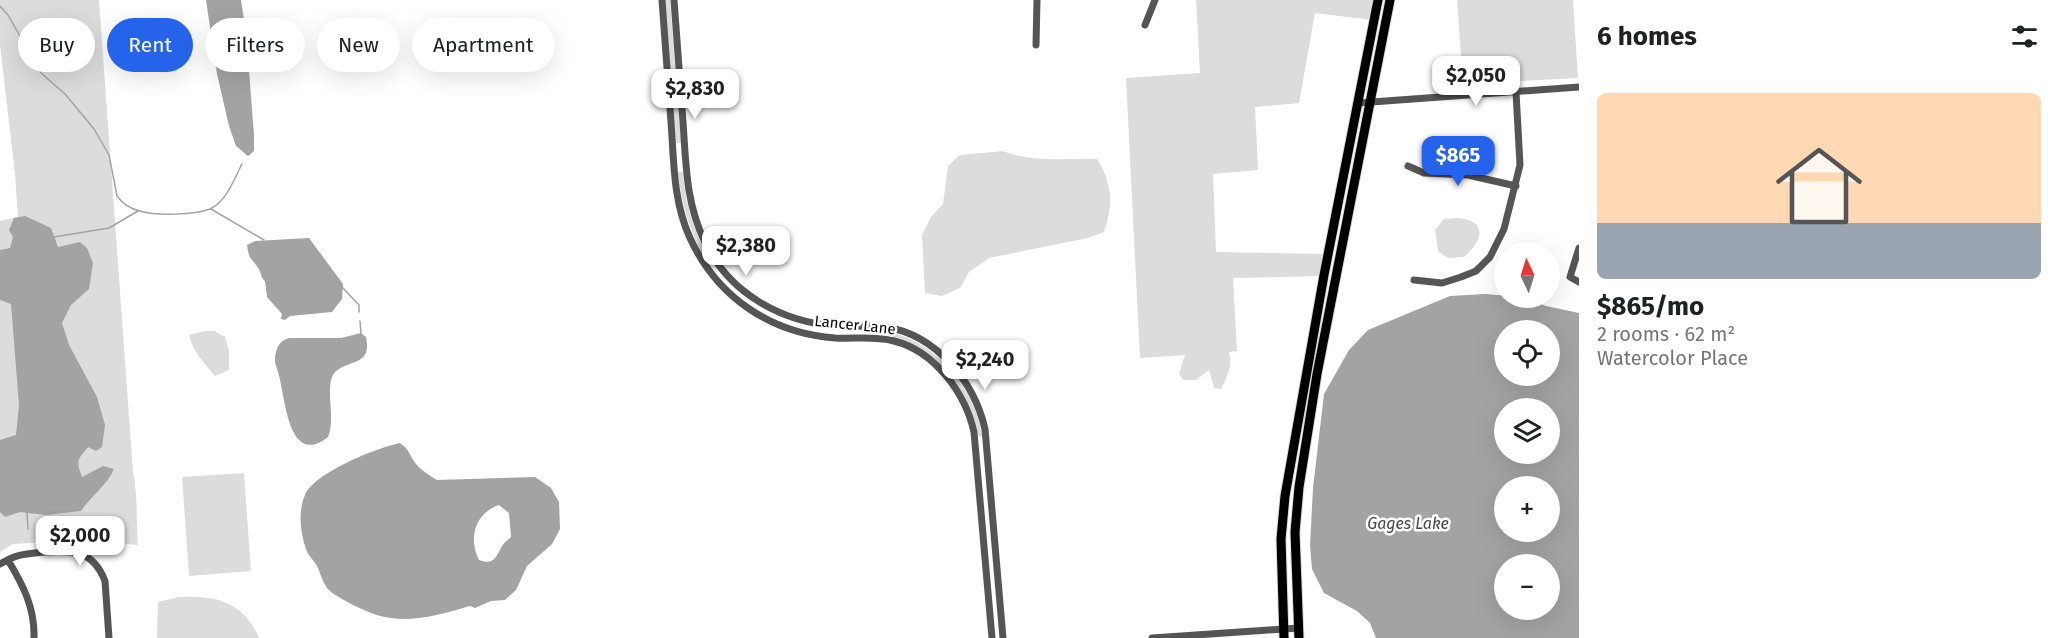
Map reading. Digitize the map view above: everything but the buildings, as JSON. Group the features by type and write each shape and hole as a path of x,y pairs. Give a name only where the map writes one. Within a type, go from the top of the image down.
{"main road":[{"path":"1284,633 1281,539 1285,496 1324,275 1378,0"},
{"path":"1299,638 1295,532 1299,487 1319,364 1390,0"}],"street":[{"name":"Lancer Lane","path":"662,0 677,197 683,221 699,257 728,294 760,317 786,329 814,336 882,338 905,344 933,363 950,381 968,410 974,432 992,638"},
{"name":"Lancer Lane","path":"674,0 688,191 701,235 716,262 731,280 750,296 764,306 792,318 821,325 885,327 913,335 941,355 962,377 973,394 986,429 1004,638"},
{"path":"1036,45 1037,0"},
{"path":"1145,25 1155,0"},
{"path":"1358,103 1579,87"},
{"path":"1414,280 1442,283 1476,271 1490,257 1504,229 1520,165 1516,92"},
{"path":"1408,166 1424,173 1468,175 1516,186"},
{"path":"1578,252 1570,277 1579,282"},
{"path":"0,564 21,554 68,551 89,558 102,573 105,582 109,638"},
{"path":"8,560 23,585 31,608 34,638"},
{"path":"1152,638 1284,633 1298,628"}],"shaded area":[{"path":"0,0 99,0 136,490 138,545 83,540 13,544 0,552 0,221 18,217 0,45"},
{"path":"665,0 670,0 681,143 676,143"},
{"path":"1196,0 1375,0 1371,20 1315,13 1299,103 1255,107 1258,170 1213,174 1216,252 1328,254 1324,276 1233,278 1237,351 1229,352 1230,366 1221,389 1214,388 1209,370 1196,380 1183,380 1179,374 1185,355 1140,358 1126,78 1200,73"},
{"path":"1457,0 1573,0 1578,78 1463,84"},
{"path":"1003,151 1038,159 1097,159 1106,177 1110,195 1109,213 1104,232 1088,238 989,258 969,272 960,288 942,296 925,293 922,235 931,217 943,204 948,166 960,155"},
{"path":"678,172 683,172 691,216 698,237 709,257 705,259 687,217"},
{"path":"1459,218 1475,224 1480,233 1475,245 1464,257 1448,258 1438,251 1435,230 1444,219"},
{"path":"866,330 888,332 908,338 926,348 943,362 969,396 978,416 983,436 979,437 965,397 940,365 925,352 907,343 887,336 866,334"},
{"path":"214,331 225,337 229,351 229,370 215,376 196,352 189,335"},
{"path":"244,473 251,571 189,576 182,477"},
{"path":"179,597 205,598 227,603 245,616 259,638 157,638 158,602"}],"water":[{"path":"206,0 241,0 244,18 209,18"},
{"path":"217,72 249,72 254,151 248,156 236,146"},
{"path":"25,216 51,228 58,247 80,242 87,248 93,263 89,289 71,305 62,323 69,345 97,397 105,425 102,447 96,451 88,447 78,464 80,472 82,477 103,466 114,469 108,480 81,511 46,515 20,512 5,517 0,512 0,440 16,435 19,405 11,304 0,300 0,250 10,248 13,237 9,230 14,218"},
{"path":"309,238 343,284 342,299 332,312 281,319 282,314 267,297 265,281 250,256 247,245 255,241"},
{"name":"Gages Lake","path":"1494,295 1494,308 1555,308 1579,313 1579,638 1376,638 1370,623 1357,611 1324,593 1312,569 1310,546 1313,488 1324,394 1349,350 1368,330 1450,296"},
{"path":"361,333 366,337 367,347 362,359 338,370 331,381 331,422 328,437 316,444 306,444 298,439 288,419 275,362 278,347 290,338 341,338"},
{"path":"400,443 408,450 418,466 437,480 535,477 551,488 559,502 560,529 552,544 527,566 516,590 505,600 491,601 475,608 470,606 428,617 396,619 364,610 338,597 328,589 317,565 307,552 304,542 301,515 305,495 320,478 333,470","holes":["499,505 509,513 511,537 493,560 488,562 479,560 474,543 479,520"]}],"waterway":[{"path":"0,6 8,15 41,73 65,94 94,129 109,155 117,196 133,209 165,214 195,213 210,209 221,201 242,164"},
{"path":"211,209 264,240"},
{"path":"54,237 109,228 138,211"},
{"path":"342,287 359,305 359,312"},
{"path":"360,321 361,333"},
{"path":"27,512 28,529"}]}
